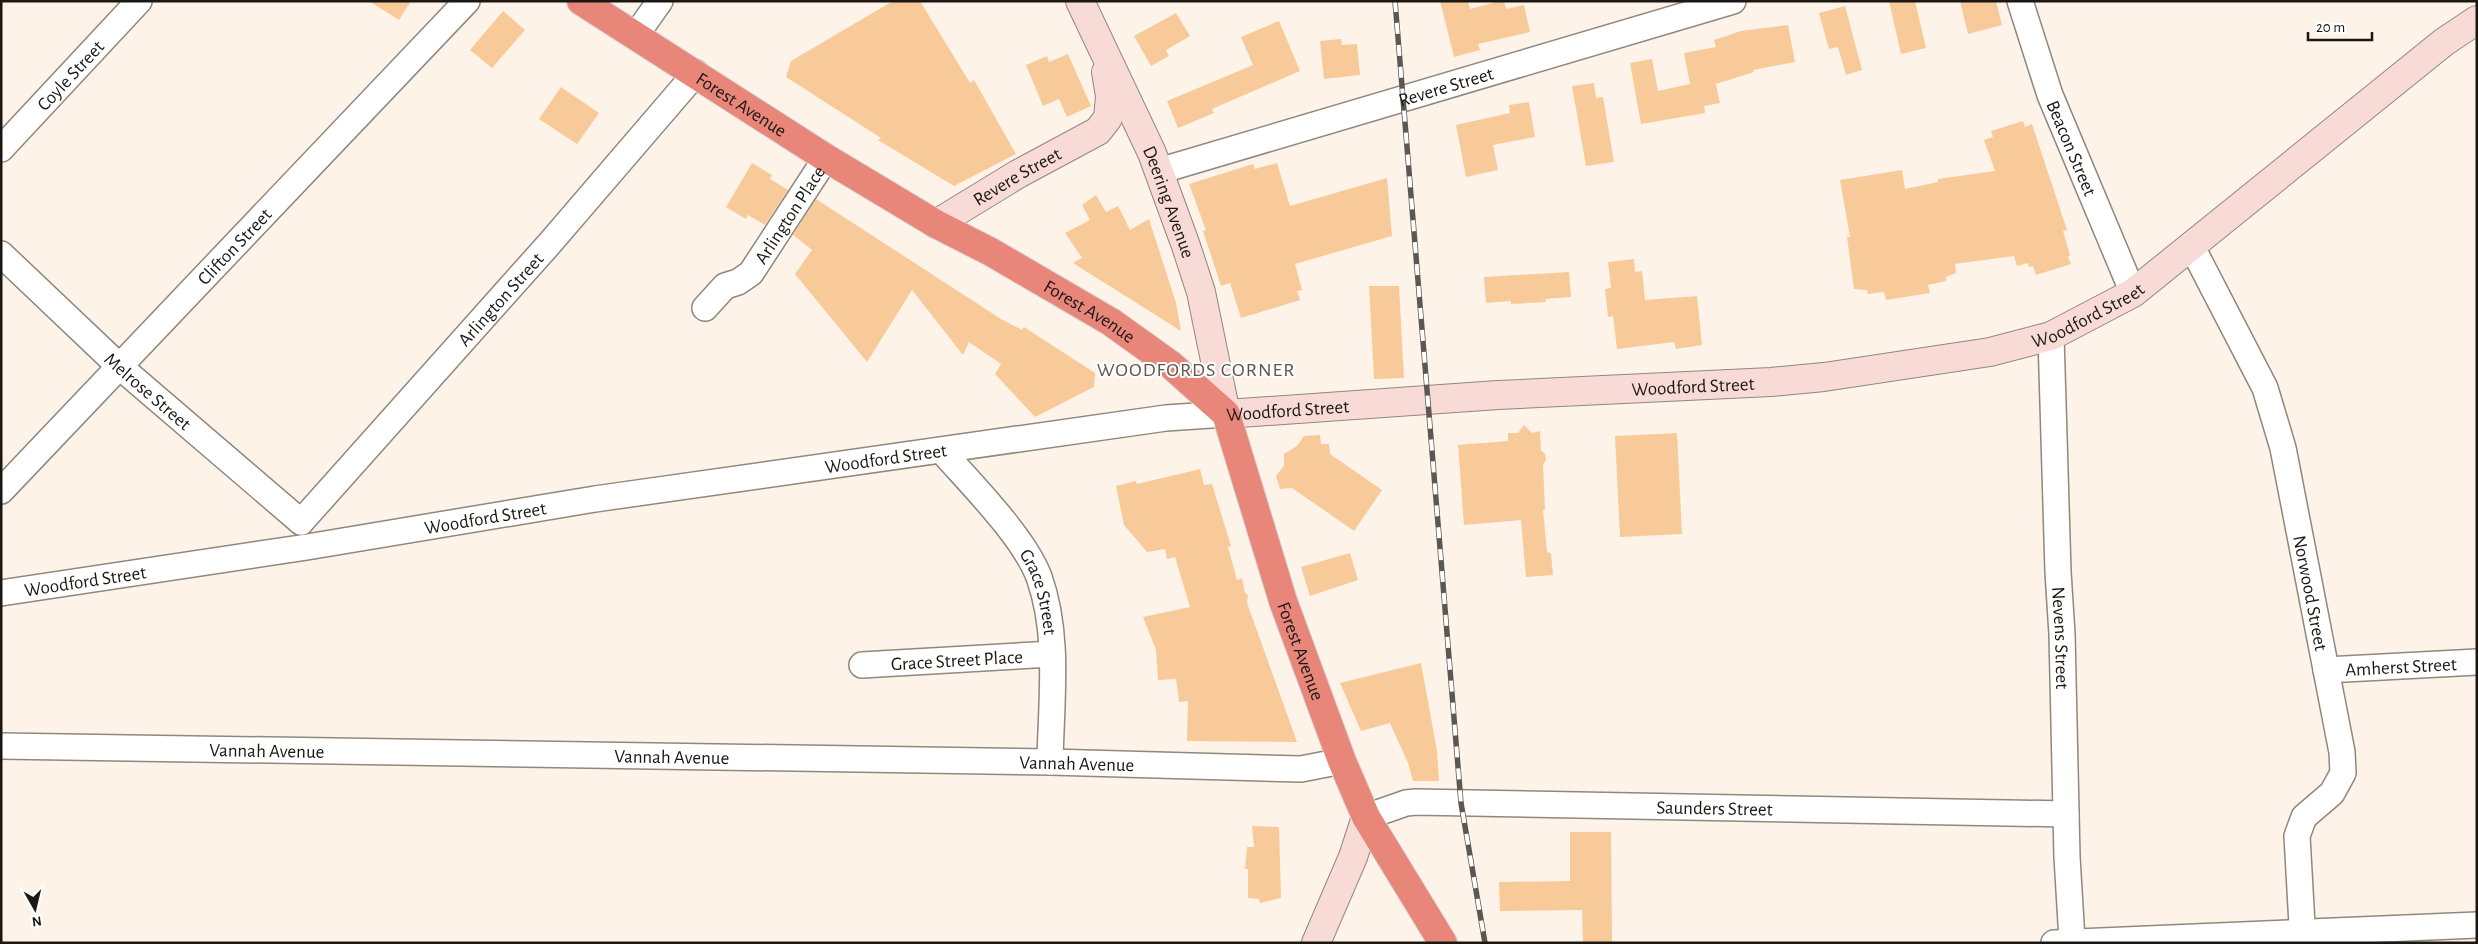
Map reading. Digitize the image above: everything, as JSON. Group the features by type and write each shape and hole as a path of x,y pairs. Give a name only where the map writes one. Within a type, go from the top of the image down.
{"highway":[{"name":"Forest Avenue","path":"581,1 826,158 936,224 991,252 1111,322 1171,365 1226,414 1283,600 1342,761 1366,818 1444,943"}],"main road":[{"name":"Deering Avenue","path":"1080,1 1154,159 1201,292 1226,414"},
{"name":"Woodford Street","path":"1226,414 1498,395 1807,379 1990,352 2051,336 2133,293 2425,57 2477,20"},
{"path":"1098,131 1108,118 1110,96 1104,55"},
{"path":"1098,131 1112,132 1154,159"},
{"name":"Revere Street","path":"936,224 1018,174 1098,131"},
{"path":"1316,943 1353,857 1366,818"}],"street":[{"name":"Coyle Street","path":"1,149 139,1"},
{"name":"Clifton Street","path":"1,491 467,1"},
{"path":"636,35 660,1"},
{"name":"Revere Street","path":"1154,159 1733,1"},
{"name":"Beacon Street","path":"2020,1 2050,95 2133,293"},
{"name":"Arlington Street","path":"301,522 550,243 696,73"},
{"name":"Arlington Place","path":"706,308 725,286 738,282 751,273 826,158"},
{"name":"Norwood Street","path":"2192,247 2265,388 2283,448 2342,752 2343,773 2332,793 2304,817 2297,836 2302,937"},
{"name":"Melrose Street","path":"1,254 118,366 301,522"},
{"name":"Nevens Street","path":"2051,336 2062,634 2066,814 2063,942"},
{"name":"Woodford Street","path":"1,593 307,547 596,499 1166,418 1226,414"},
{"name":"Grace Street","path":"942,451 1025,551 1038,576 1050,619 1052,654 1050,762"},
{"path":"301,522 307,547"},
{"name":"Grace Street Place","path":"862,665 1052,654"},
{"name":"Amherst Street","path":"2326,670 2477,662"},
{"name":"Vannah Avenue","path":"1,746 1050,762 1301,769 1342,761"},
{"name":"Saunders Street","path":"1366,818 1406,803 1416,802 2066,814"},
{"path":"2063,942 2302,937 2477,925"}],"building":[{"path":"369,1 411,1 399,20"},
{"path":"893,1 920,1 970,83 974,80 1016,154 954,186 878,140 881,138 786,77 791,61"},
{"path":"1440,1 1468,1 1470,9 1500,1 1504,1 1506,9 1524,5 1530,32 1478,44 1480,50 1454,57"},
{"path":"1889,1 1915,1 1926,48 1901,54"},
{"path":"1960,1 1996,1 2002,25 1968,34"},
{"path":"1845,6 1862,70 1846,75 1838,47 1829,49 1819,13"},
{"path":"503,11 525,30 492,68 470,50"},
{"path":"1176,13 1190,36 1166,50 1169,56 1151,66 1134,36"},
{"path":"1279,21 1300,71 1212,109 1214,113 1178,128 1167,101 1253,65 1241,37"},
{"path":"1788,25 1795,62 1753,70 1754,72 1716,84 1720,103 1704,106 1705,113 1641,124 1630,63 1652,59 1658,91 1690,84 1684,53 1716,47 1714,40 1741,31"},
{"path":"1341,39 1342,45 1357,44 1360,75 1324,79 1320,41"},
{"path":"1068,54 1091,106 1067,117 1059,99 1043,106 1026,65 1047,56 1049,62"},
{"path":"1594,83 1596,98 1603,97 1614,162 1586,166 1572,86"},
{"path":"561,87 599,113 577,144 539,119"},
{"path":"1529,102 1535,137 1493,145 1498,170 1466,177 1456,125 1510,113 1509,105"},
{"path":"2023,121 2025,127 2032,124 2067,230 2063,231 2071,264 2036,275 2033,266 2029,267 2028,263 2017,266 2014,256 1955,264 1956,273 1946,277 1946,281 1928,285 1930,293 1886,300 1884,292 1868,294 1867,290 1854,289 1847,237 1850,237 1840,180 1902,170 1905,189 1938,182 1938,179 1995,171 1984,140 1993,137 1991,131"},
{"path":"752,163 772,175 770,179 788,190 765,225 748,215 746,219 726,207"},
{"path":"1277,163 1290,206 1387,178 1392,236 1295,264 1302,290 1297,291 1300,300 1241,318 1230,283 1221,286 1203,231 1206,230 1189,184 1253,164 1255,169"},
{"path":"1096,195 1106,212 1118,206 1130,230 1149,219 1176,303 1181,331 1073,263 1082,258 1065,233 1090,220 1082,205"},
{"path":"816,199 1001,319 1022,330 1024,327 1095,373 1094,387 1035,417 995,374 1001,364 969,342 963,355 912,290 867,362 795,274 812,250 793,235"},
{"path":"1634,259 1635,272 1642,271 1645,300 1697,296 1702,345 1676,349 1674,342 1617,349 1613,316 1608,317 1605,289 1611,288 1608,262"},
{"path":"1569,272 1571,297 1545,299 1546,302 1511,304 1511,301 1486,303 1484,277"},
{"path":"1369,286 1399,286 1404,378 1374,379"},
{"path":"1524,425 1532,433 1540,431 1541,450 1545,454 1546,460 1543,464 1545,510 1543,510 1547,552 1551,553 1553,575 1526,577 1521,520 1464,525 1458,445 1508,441 1508,433 1518,433"},
{"path":"1677,433 1682,534 1620,537 1615,436"},
{"path":"1320,435 1321,444 1329,444 1330,454 1382,490 1354,531 1292,488 1280,489 1276,476 1284,466 1284,454 1297,446 1304,436"},
{"path":"1200,469 1204,485 1212,484 1231,546 1228,547 1237,580 1242,578 1245,593 1248,595 1247,603 1297,742 1187,741 1188,701 1179,702 1176,679 1158,680 1156,650 1143,617 1190,607 1175,557 1167,559 1165,549 1147,552 1124,525 1116,486 1136,481 1137,484"},
{"path":"1350,553 1358,580 1310,596 1301,567"},
{"path":"1421,663 1437,751 1439,781 1413,781 1408,763 1390,723 1361,731 1340,683"},
{"path":"1252,826 1279,827 1281,898 1260,903 1259,899 1248,898 1248,869 1245,869 1247,847 1254,847"},
{"path":"1570,832 1611,832 1612,943 1583,943 1582,910 1500,911 1499,882 1570,881"}],"railway":[{"path":"1395,1 1461,803 1485,943"}],"district":[{"name":"WOODFORDS CORNER","path":"1196,369"}]}
